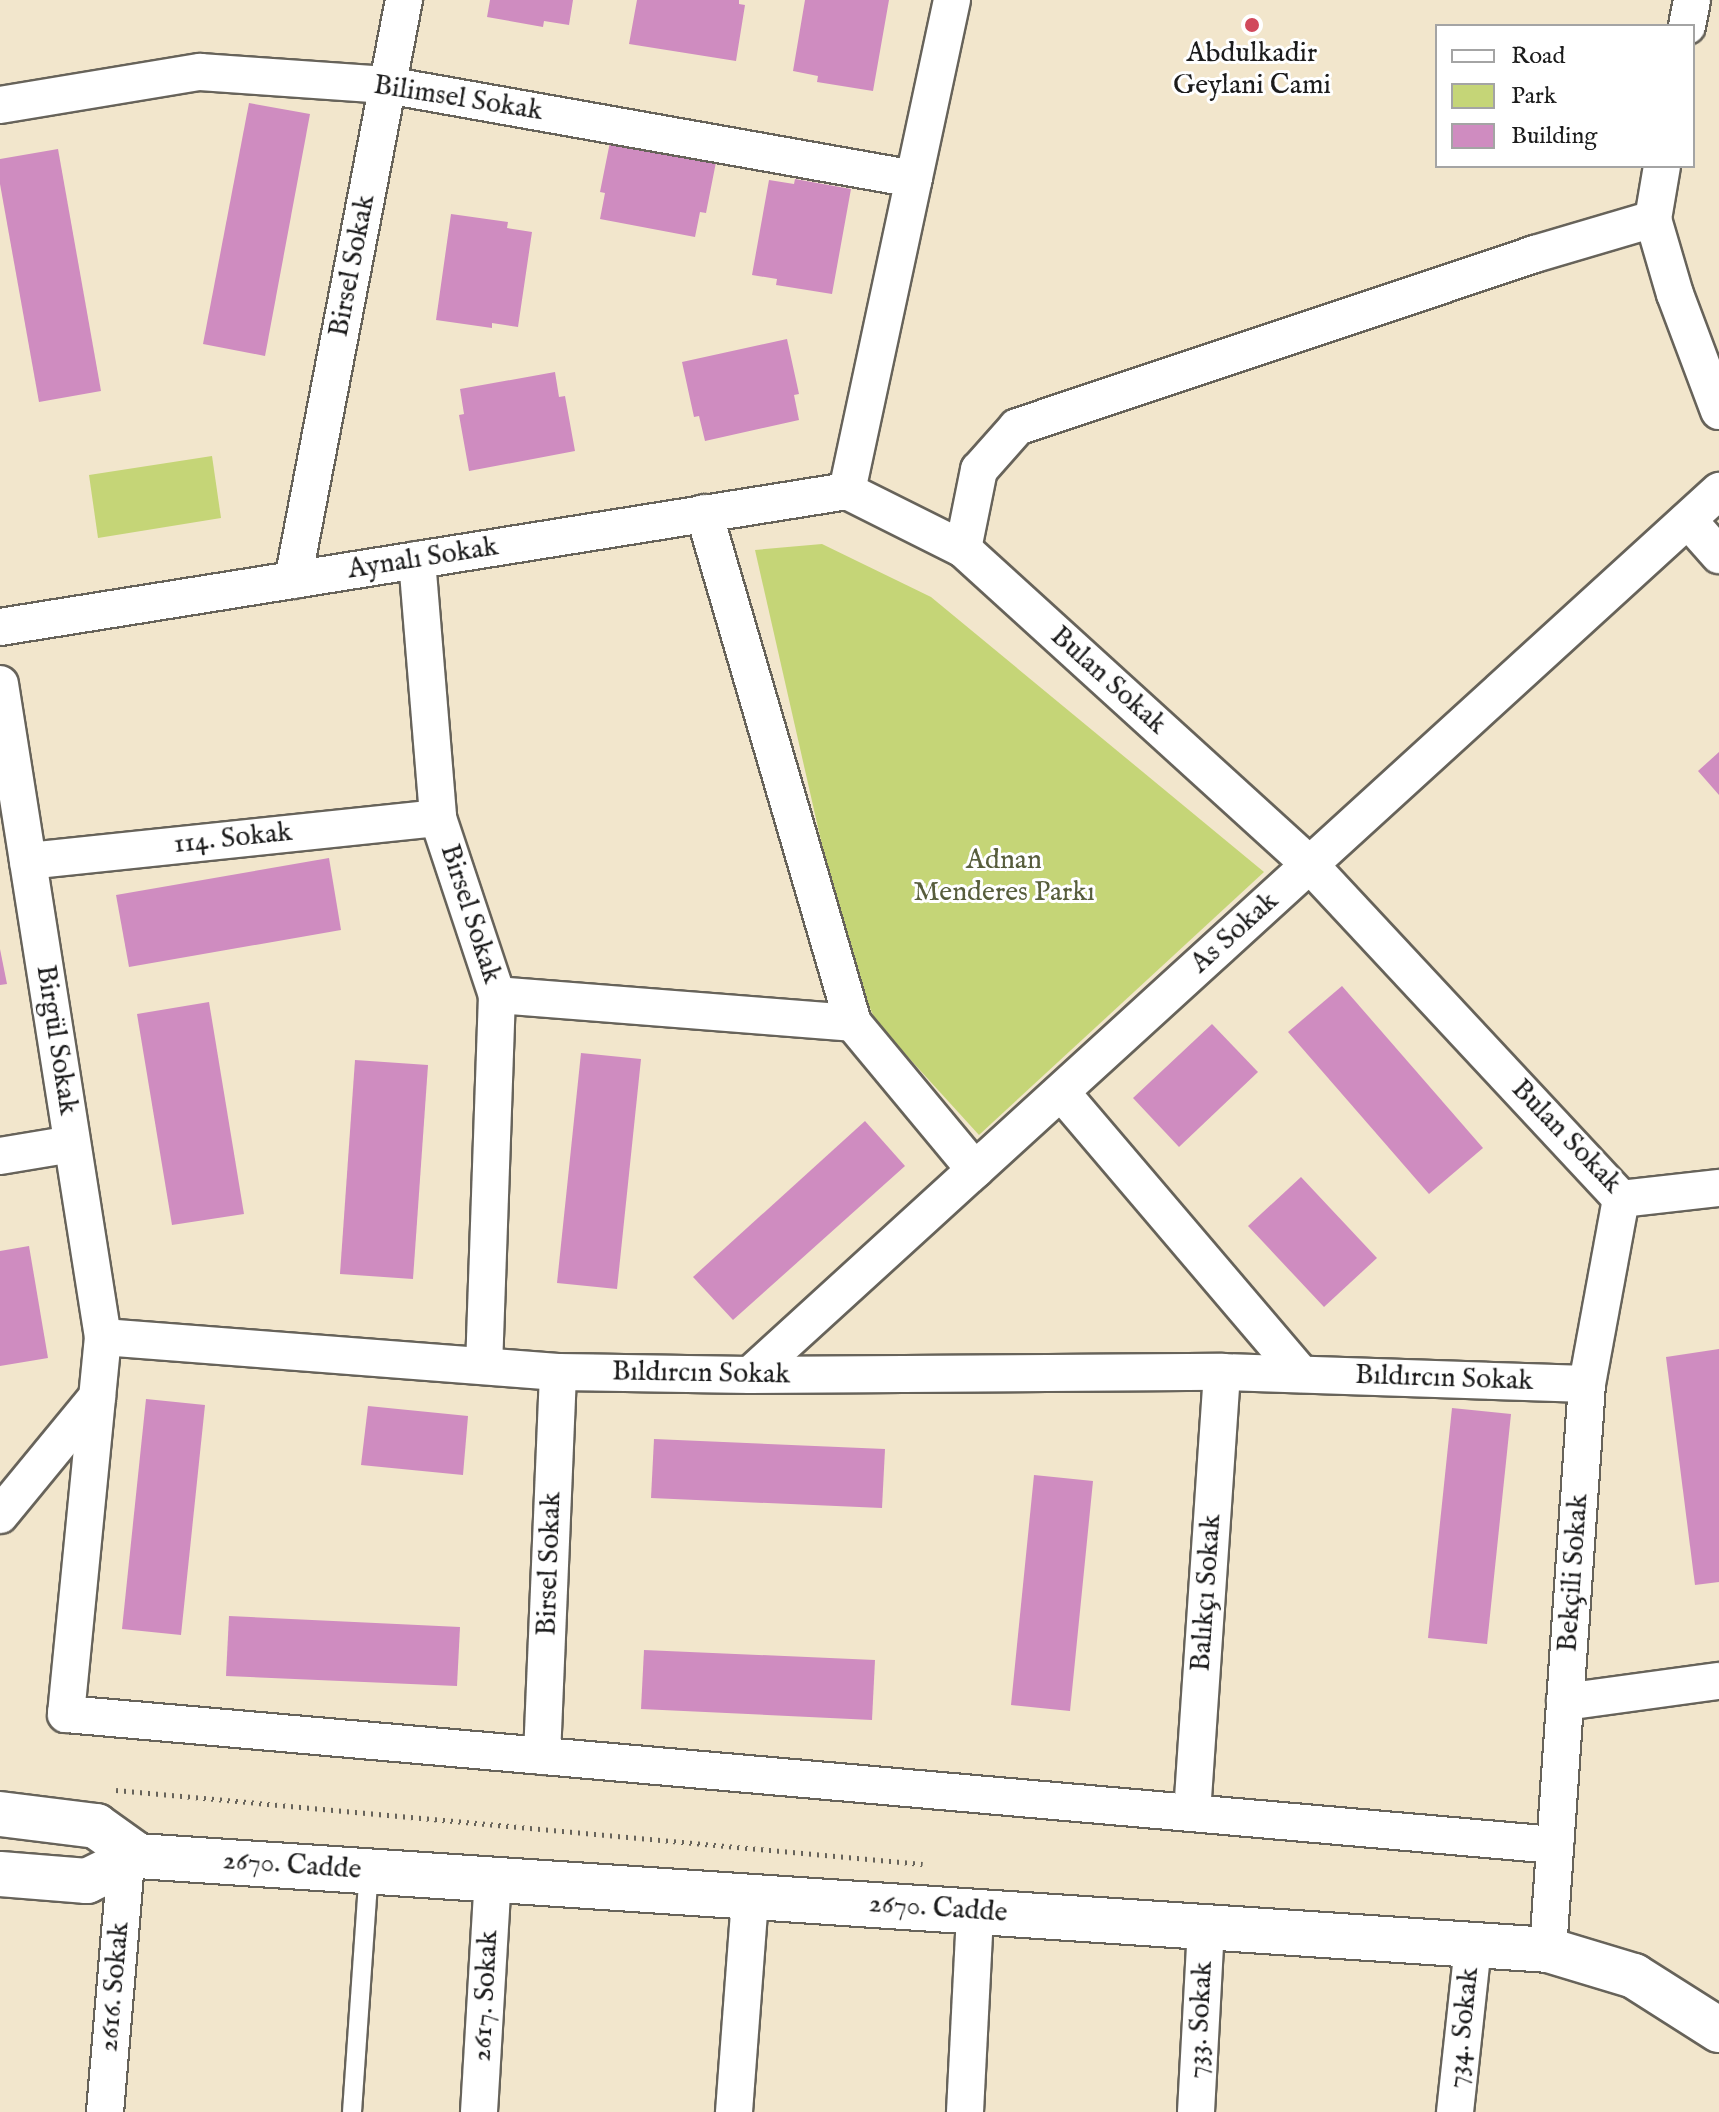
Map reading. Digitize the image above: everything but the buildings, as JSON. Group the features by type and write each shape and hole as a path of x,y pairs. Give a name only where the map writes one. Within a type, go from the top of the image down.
{"main road":[{"path":"0,1814 96,1826 132,1859"},
{"name":"2670. Cadde","path":"0,1874 87,1881 132,1859 369,1871 1548,1950 1634,1976 1719,2030"}],"street":[{"name":"Birsel Sokak","path":"293,580 404,0"},
{"path":"847,491 952,0"},
{"path":"1687,24 1692,0"},
{"name":"Bilimsel Sokak","path":"0,105 200,72 387,85 914,179"},
{"path":"1662,168 1653,219 1675,294 1719,411"},
{"path":"963,549 979,470 1017,427 1535,254 1653,219"},
{"name":"Aynalı Sokak","path":"0,627 847,491"},
{"name":"Bulan Sokak","path":"847,491 963,549 1310,865 1621,1199 1719,1188"},
{"name":"As Sokak","path":"750,1375 1719,491"},
{"path":"704,513 853,1023 975,1170"},
{"path":"1688,520 1719,555"},
{"name":"Birsel Sokak","path":"417,560 438,818 497,995 484,1366"},
{"name":"Birgül Sokak","path":"0,684 103,1337 66,1714 542,1756"},
{"name":"114. Sokak","path":"28,861 438,818"},
{"path":"497,995 853,1023"},
{"path":"1061,1092 1301,1374"},
{"path":"0,1156 72,1144"},
{"name":"Bekçili Sokak","path":"1548,1950 1587,1384 1621,1199"},
{"name":"Bıldırcın Sokak","path":"103,1337 558,1372 750,1375 1222,1372 1587,1384"},
{"name":"Birsel Sokak","path":"542,1756 558,1372"},
{"name":"Balıkçı Sokak","path":"1192,1813 1222,1372"},
{"path":"0,1515 97,1397"},
{"path":"1565,1702 1719,1681"},
{"path":"542,1756 1555,1845"},
{"name":"2616. Sokak","path":"105,2112 132,1859"},
{"name":"2617. Sokak","path":"479,2112 493,1879"},
{"path":"734,2112 750,1897"},
{"path":"965,2112 975,1912"},
{"name":"733. Sokak","path":"1196,2112 1206,1927"},
{"name":"734. Sokak","path":"1455,2112 1473,1945"}],"lane":[{"path":"352,2112 369,1871"}],"path":[{"path":"106,1789 928,1864"}],"green space":[{"path":"212,456 221,518 98,538 89,475"},
{"name":"Adnan Menderes Parkı","path":"822,544 931,597 1264,872 979,1135 877,1023 849,964 755,550"}],"place":[{"name":"Abdulkadir Geylani Cami","path":"1252,25"}]}
